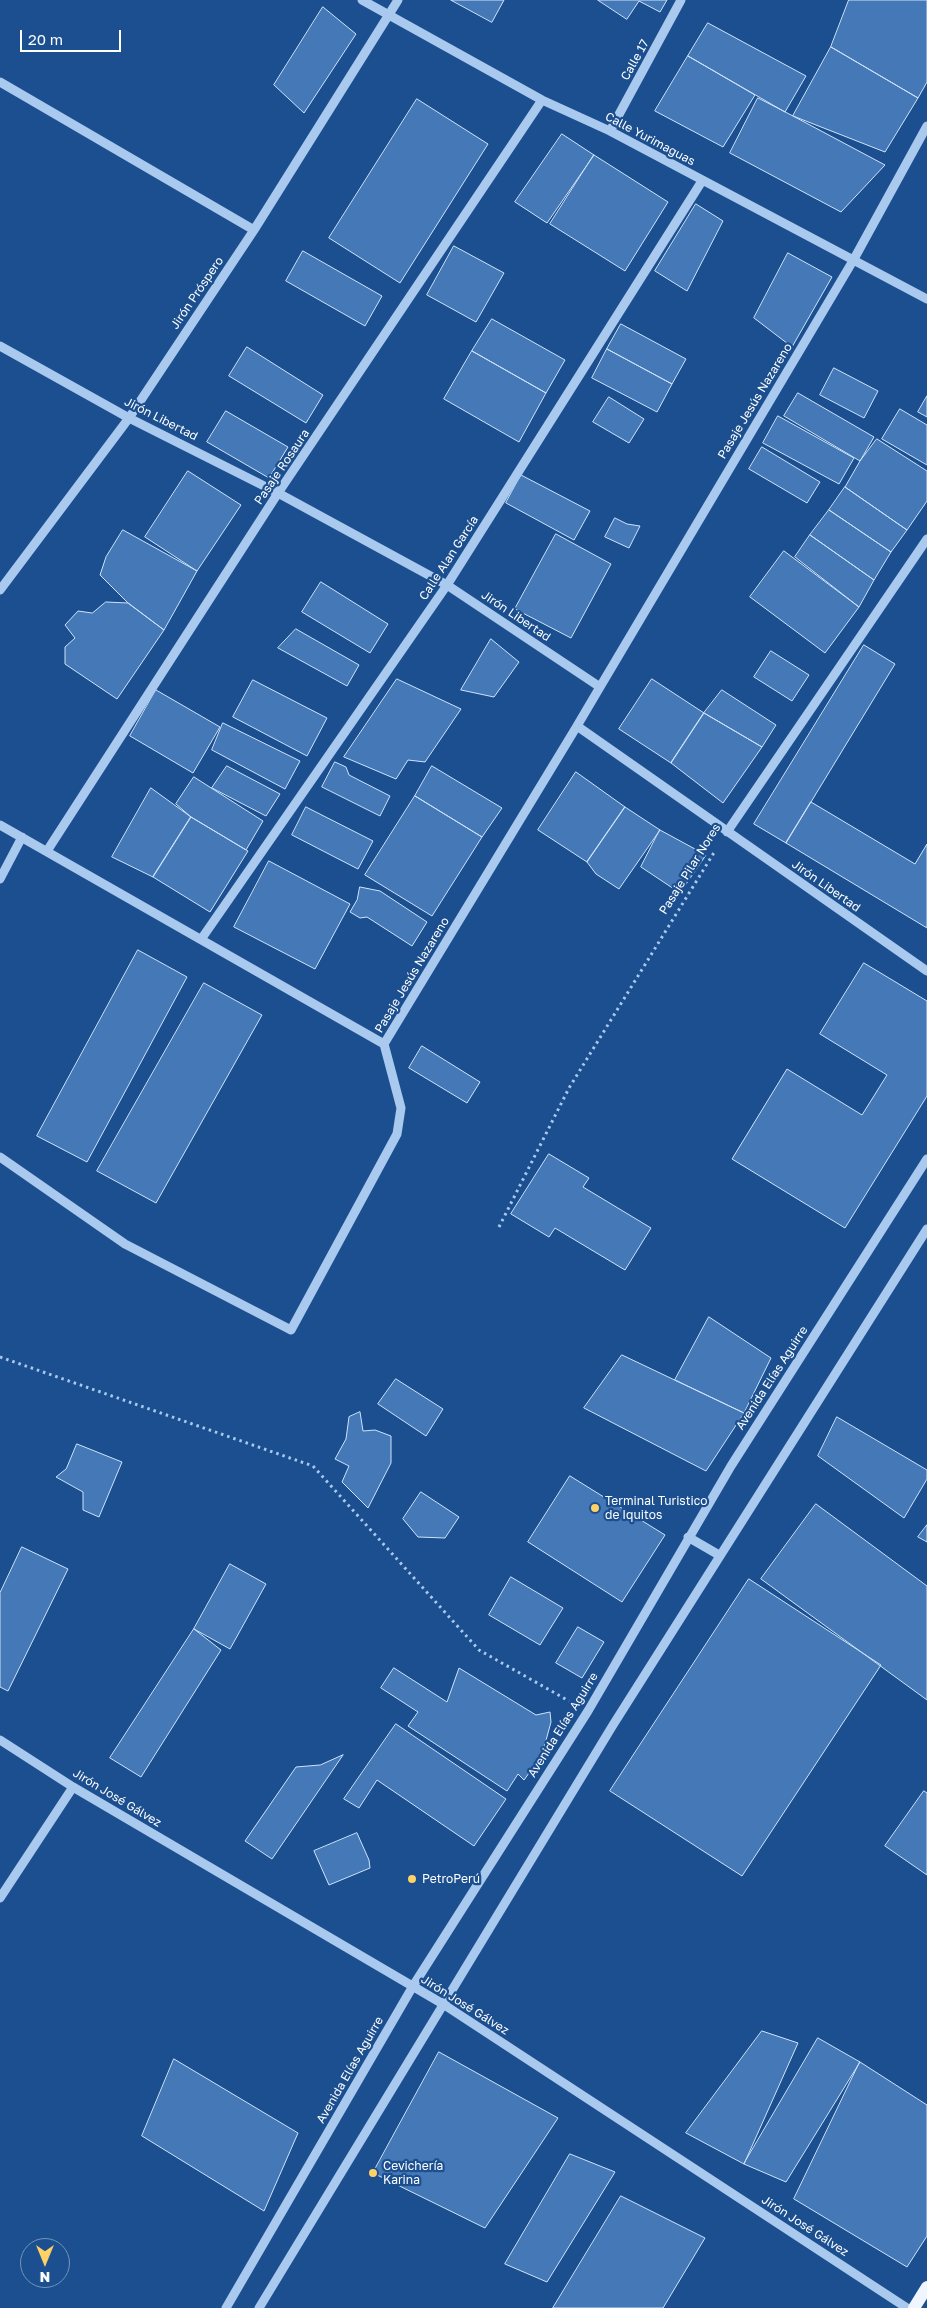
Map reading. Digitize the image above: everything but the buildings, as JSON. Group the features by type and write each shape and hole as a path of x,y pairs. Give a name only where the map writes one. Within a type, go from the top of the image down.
{"main road":[{"path":"914,2308 927,2287"}],"street":[{"name":"Calle Yurimaguas","path":"362,0 542,100 610,131 927,299"},
{"name":"Jirón Próspero","path":"0,590 129,418 254,230 390,16 398,0"},
{"name":"Calle 17","path":"610,131 681,0"},
{"path":"0,82 254,230"},
{"name":"Pasaje Rosaura","path":"47,851 278,493 542,100"},
{"name":"Pasaje Jesús Nazareno","path":"600,687 854,259 927,126"},
{"name":"Calle Alan García","path":"202,938 447,585 702,181"},
{"name":"Jirón Libertad","path":"0,346 129,418 278,493 447,585 600,687"},
{"name":"Pasaje Pilar Nores","path":"727,832 927,539"},
{"path":"577,726 600,687"},
{"name":"Jirón Libertad","path":"577,726 927,971"},
{"name":"Pasaje Jesús Nazareno","path":"0,1157 124,1244 291,1330 397,1134 401,1108 384,1044 577,726"},
{"path":"0,825 202,938 384,1044"},
{"path":"0,879 22,837"},
{"name":"Avenida Elías Aguirre","path":"226,2308 413,1986 588,1711 731,1466 927,1159"},
{"path":"260,2308 613,1725 927,1229"},
{"path":"688,1537 719,1555"},
{"name":"Jirón José Gálvez","path":"0,1740 73,1787 443,2004 907,2308"},
{"path":"0,1898 73,1787"}],"path":[{"name":"Pasaje Pilar Nores","path":"499,1227 569,1088 727,832"},
{"path":"0,1357 313,1466 479,1650 588,1711"}],"place":[{"name":"Terminal Turistico de Iquitos","path":"595,1508"},
{"name":"PetroPerú","path":"412,1879"},
{"name":"Cevichería Karina","path":"373,2173"}]}
